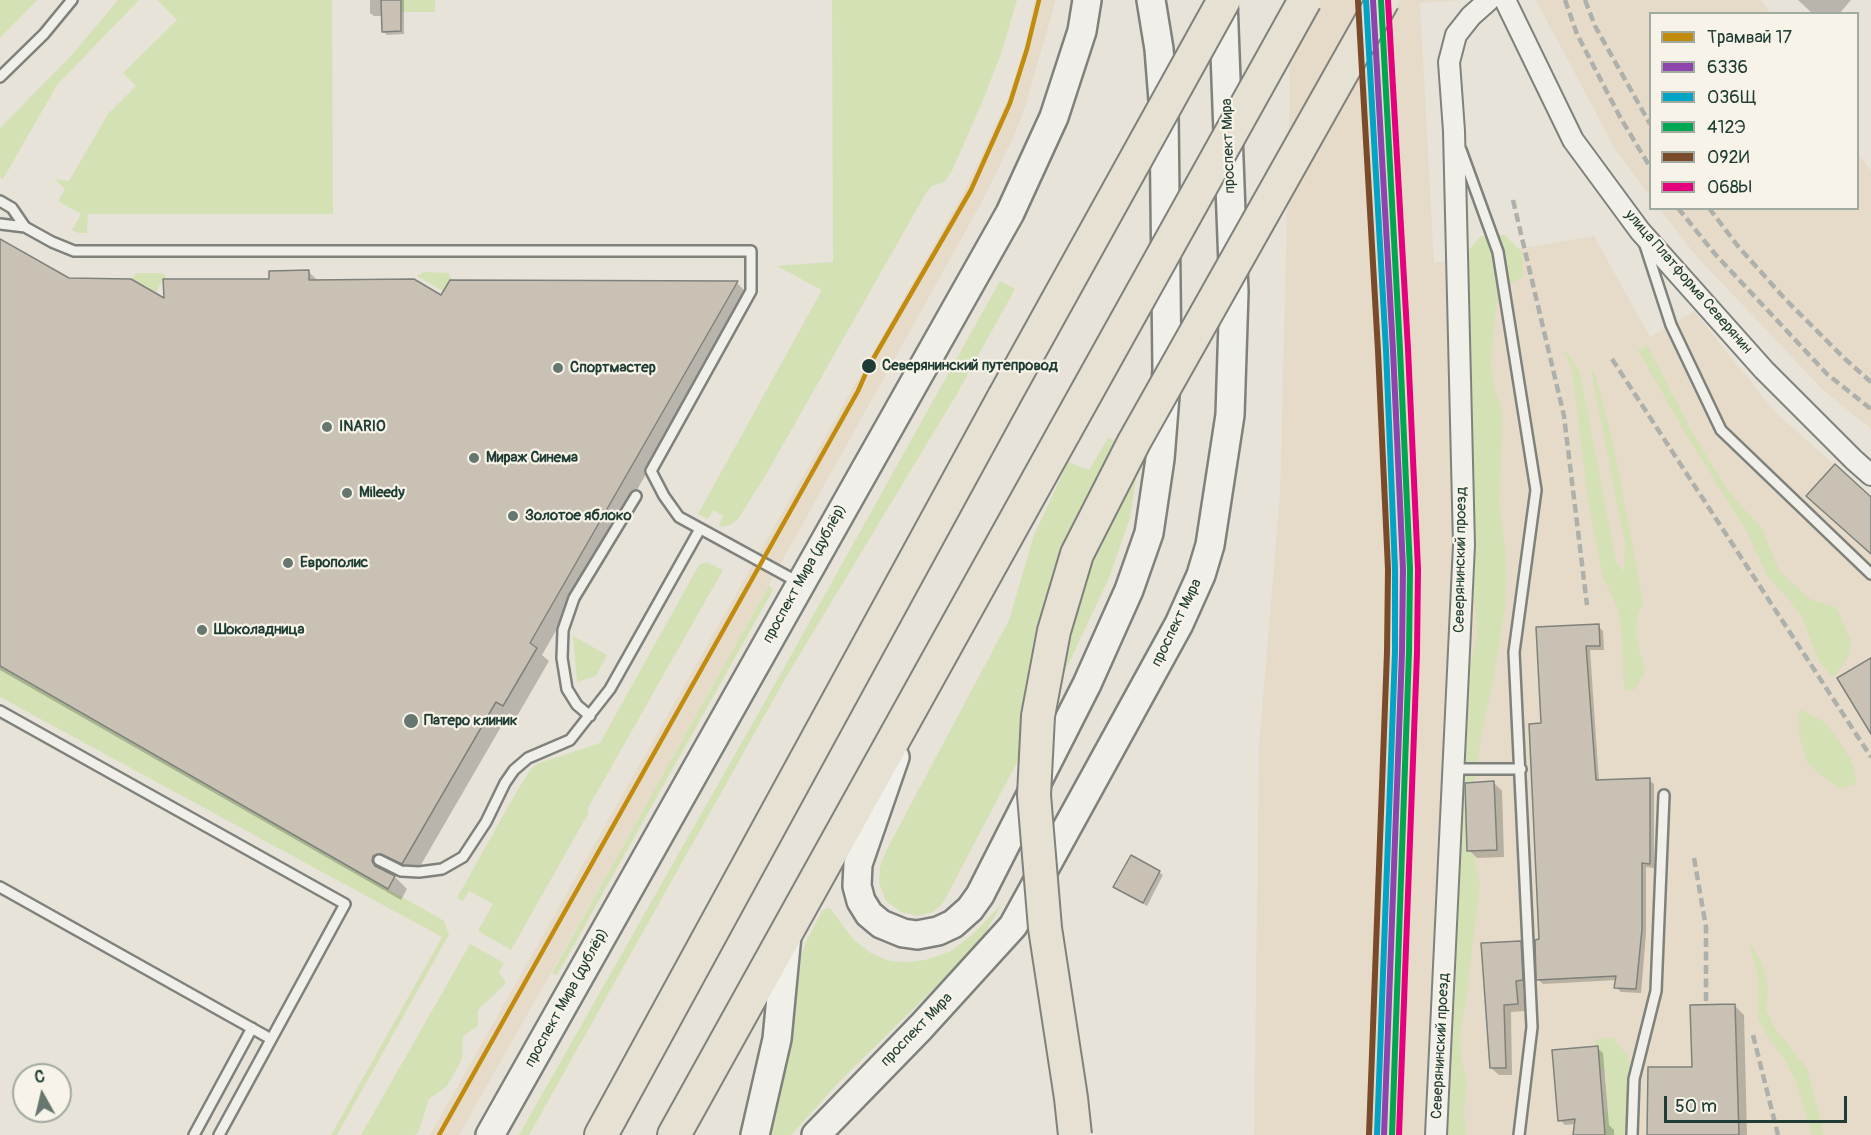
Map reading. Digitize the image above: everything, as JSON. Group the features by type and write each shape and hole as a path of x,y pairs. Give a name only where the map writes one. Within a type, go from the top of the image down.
{"main road":[{"name":"проспект Мира (дублёр)","path":"490,1135 1020,193 1054,117 1082,31 1087,0"},
{"path":"912,708 858,864 857,886 861,901 869,914 881,924 903,933 917,935 938,931 953,924 970,909 980,895 1087,684 1129,590 1149,533 1160,459 1167,370 1164,113 1159,49 1151,0"},
{"path":"601,1135 1004,397 1224,0"},
{"name":"проспект Мира","path":"816,1135 921,1027 1013,926 1179,624 1201,575 1210,545 1230,415 1234,292 1224,0"},
{"path":"674,1135 1305,0"},
{"path":"1075,1135 1045,927 1034,795 1038,716 1054,631 1077,554 1134,442 1383,0"},
{"path":"754,1135 777,1039 787,932"}],"street":[{"name":"Северянинский проезд","path":"1436,1135 1464,545 1454,131 1449,62 1456,35 1471,16 1489,0"},
{"name":"улица Платформа Северянин","path":"1504,0 1573,140 1640,231 1764,370 1854,460 1871,474"}],"lane":[{"path":"0,77 44,34 72,0"},
{"path":"1454,131 1498,252 1536,490 1514,652 1532,1027 1519,1135"},
{"path":"0,201 12,208 25,227"},
{"path":"0,224 25,227 52,242 75,251 750,251 751,291 651,471 679,518 800,584"},
{"path":"1640,231 1671,325 1721,430 1871,574"},
{"path":"590,716 577,705 567,689 562,658 563,630 574,598 636,496"},
{"path":"379,860 401,871 419,872 442,869 463,857 486,822 514,770 528,758 570,741 610,689 700,529"},
{"path":"0,711 345,904 219,1135"},
{"path":"1454,769 1521,769"},
{"path":"1632,1135 1634,1079 1656,991 1664,795"},
{"path":"0,887 271,1039"},
{"path":"194,1135 252,1028"}],"shaded area":[{"path":"1035,0 1055,0 1025,107 1014,136 984,198 654,791 459,1135 430,1135 966,188 1007,101 1024,49"},
{"path":"1286,0 1462,0 1420,3 1434,263 1594,236 1650,337 1694,311 1776,413 1871,497 1871,1135 1254,1135 1259,746 1280,493 1290,87"},
{"path":"1536,0 1761,0 1769,12 1649,12 1649,195 1615,149"},
{"path":"1859,154 1871,170 1871,429 1824,391 1697,257 1661,210 1859,210"}],"green space":[{"path":"0,0 37,0 0,38"},
{"path":"118,0 139,0 57,85 3,179 0,177 0,128 71,56"},
{"path":"157,0 332,0 333,214 88,214 87,233 72,230 81,214 58,201 65,189 55,179 69,181 108,114 136,86 123,73 177,20"},
{"path":"401,0 435,0 435,12 401,12"},
{"path":"832,0 1017,0 1002,51 951,173 944,182 932,186 926,193 764,478 738,519 722,527 719,525 723,516 713,510 708,519 698,514 822,290 777,266 833,262"},
{"path":"1505,235 1522,252 1523,277 1501,288 1495,312 1491,362 1494,387 1503,414 1499,503 1506,555 1506,583 1505,608 1482,730 1471,804 1473,852 1480,885 1460,1033 1461,1058 1467,1081 1464,1112 1466,1135 1436,1135 1465,686 1477,637 1468,544 1465,254 1481,236"},
{"path":"424,272 448,273 452,280 443,291 417,276"},
{"path":"137,273 160,273 165,275 166,279 163,279 156,293 131,279"},
{"path":"1000,281 1015,289 958,392 785,679 529,1135 519,1135 780,675"},
{"path":"1647,345 1694,436 1728,491 1762,529 1780,572 1810,599 1837,608 1851,641 1849,654 1837,674 1831,676 1818,659 1802,617 1768,577 1747,532 1686,434 1638,350"},
{"path":"1562,350 1569,354 1580,374 1616,562 1624,572 1625,544 1591,368 1595,373 1614,447 1643,602 1637,618 1636,635 1645,672 1634,690 1624,689 1622,636 1618,609 1603,577 1588,501 1572,368"},
{"path":"1108,438 1140,451 1130,518 1109,578 1066,669 943,903 933,912 918,916 901,912 886,901 879,883 880,867 885,853 1009,620 1034,535 1068,462 1089,470"},
{"path":"707,562 723,570 588,808 588,814 511,950 478,931 493,904 469,891 463,901 457,898 531,769 539,763 600,743 699,565"},
{"path":"769,585 773,590 557,975 552,973"},
{"path":"573,636 607,655 596,676 577,682"},
{"path":"0,666 444,921 449,935 337,1135 331,1135 442,937 0,697"},
{"path":"1799,709 1825,722 1854,766 1856,784 1839,789 1808,764 1799,736"},
{"path":"1002,904 983,937 965,958 840,1081 791,1135 768,1135 788,1057 802,953 822,911 827,908 831,909 853,939 871,953 890,961 908,962 925,960 951,951 972,935"},
{"path":"1749,943 1762,963 1768,989 1766,1010 1776,1030 1807,1069 1824,1135 1812,1135 1797,1084 1785,1060 1758,1019 1758,975"},
{"path":"470,944 504,963 499,972 506,983 478,1010 478,1026 463,1036 462,1059 447,1086 429,1099 418,1133 415,1135 361,1135"},
{"path":"1613,1038 1627,1055 1638,1092 1625,1109 1627,1135 1604,1135 1596,1114 1608,1111 1606,1074 1593,1056 1596,1039"}],"building":[{"path":"381,0 401,0 401,31 382,32"},
{"name":"Европолис","path":"0,239 69,278 131,279 164,298 163,279 269,279 269,271 309,270 309,280 414,279 441,295 450,280 738,281 530,643 537,648 503,706 496,702 402,864 381,854 373,856 372,861 375,866 395,876 388,889 0,666"},
{"path":"1835,464 1871,497 1871,554 1806,496"},
{"path":"1599,624 1600,646 1586,646 1596,780 1650,778 1650,864 1642,863 1642,929 1636,989 1614,988 1616,976 1536,980 1535,940 1539,939 1529,724 1541,723 1536,627"},
{"path":"1871,658 1871,734 1837,678"},
{"path":"1494,781 1497,850 1467,851 1465,783"},
{"path":"1131,855 1160,871 1143,903 1113,887"},
{"path":"1521,941 1523,980 1516,981 1518,1004 1504,1005 1506,1068 1490,1068 1481,943"},
{"path":"1735,1004 1739,1135 1647,1135 1648,1067 1692,1067 1690,1005"},
{"path":"1598,1046 1605,1135 1573,1135 1575,1119 1558,1121 1552,1050"}],"railway":[{"path":"1565,0 1577,34 1620,117 1649,165"},
{"path":"1585,0 1595,26 1649,122"},
{"path":"1513,200 1564,416 1587,605"},
{"path":"1680,210 1715,254 1827,374 1871,409"},
{"path":"1711,210 1737,245 1785,299 1871,382"},
{"path":"1612,359 1871,757"},
{"path":"1694,858 1706,927 1706,1005"},
{"path":"1753,1035 1778,1135"}],"tram line":[{"name":"17","path":"439,1135 858,391 869,366 971,190 1010,103 1039,0"}],"transit line":[{"name":"036Щ","path":"1366,0 1386,350 1395,569 1395,652 1377,1135"},
{"name":"6336","path":"1373,0 1403,569 1384,1135"},
{"name":"412Э","path":"1381,0 1410,569 1392,1135"},
{"name":"068Ы","path":"1388,0 1418,569 1417,653 1399,1135"},
{"name":"092И","path":"1358,1 1388,569 1369,1134"}],"place":[{"name":"Северянинский путепровод","path":"869,366"},
{"name":"Спортмастер","path":"558,368"},
{"name":"INARIO","path":"327,427"},
{"name":"Мираж Синема","path":"474,458"},
{"name":"Mileedy","path":"347,493"},
{"name":"Золотое яблоко","path":"513,516"},
{"name":"Европолис","path":"288,563"},
{"name":"Шоколадница","path":"202,630"},
{"name":"Патеро клиник","path":"411,721"}]}
